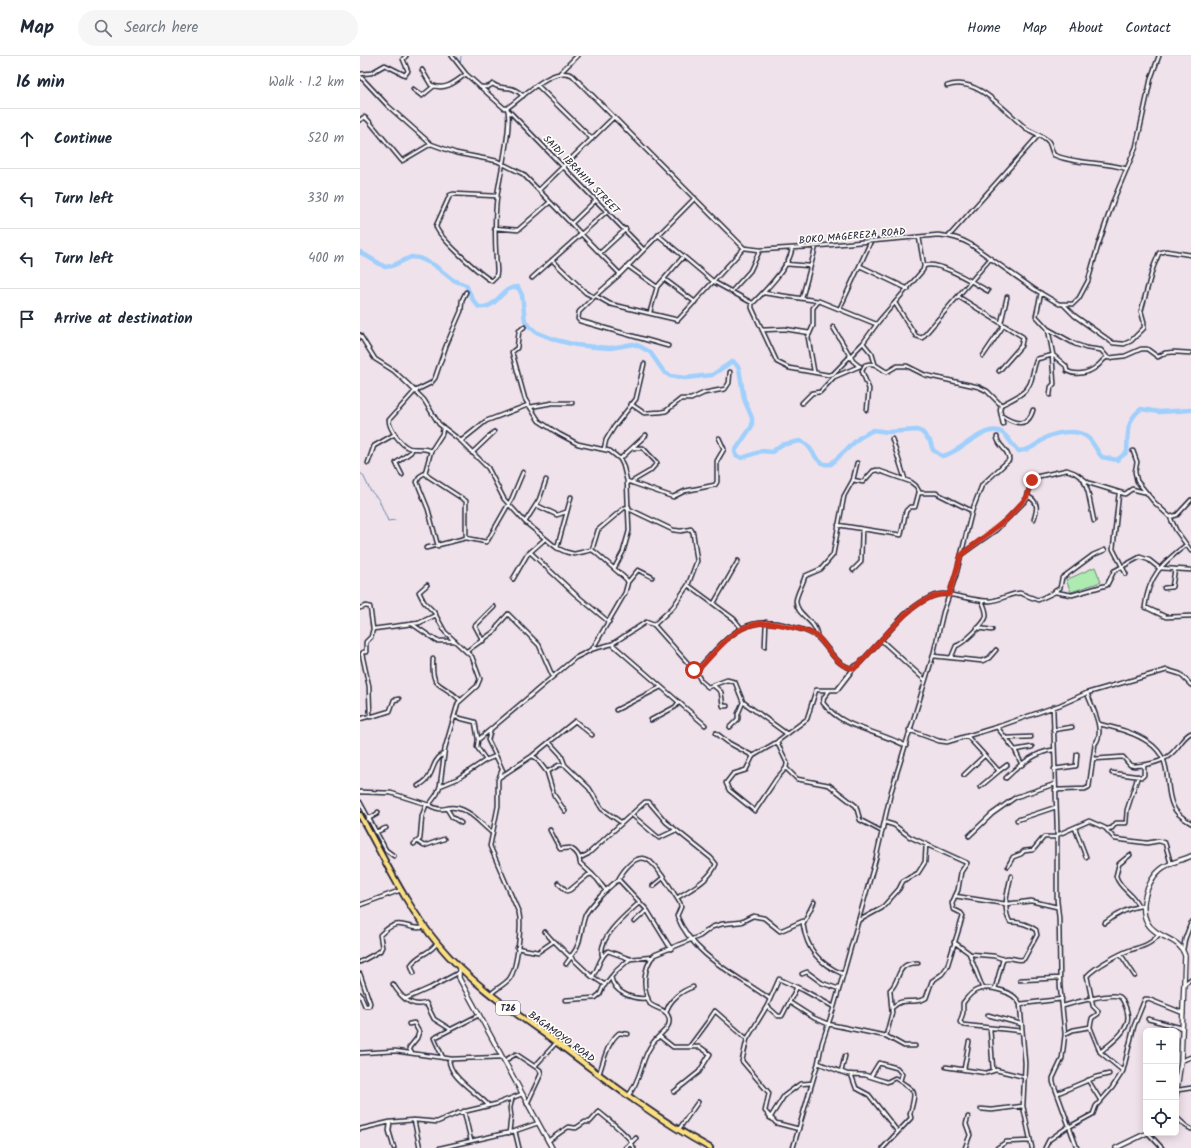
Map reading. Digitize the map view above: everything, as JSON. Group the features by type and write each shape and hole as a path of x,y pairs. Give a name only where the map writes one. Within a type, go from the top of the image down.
{"highway":[{"name":"BAGAMOYO ROAD","path":"360,815 425,927 437,943 459,967 491,995 628,1096 678,1130 710,1148"}],"street":[{"path":"360,75 371,74 385,65 405,75 408,69 403,59 406,56"},
{"path":"452,56 466,74 500,106 508,110"},
{"path":"497,196 450,195 436,226 437,231 443,238 492,281 496,277 497,271 494,228 508,110 537,85 560,73 577,56"},
{"path":"1064,305 1073,304 1084,292 1098,246 1140,133 1151,78 1159,56"},
{"path":"422,70 429,83 434,86 448,87 466,74"},
{"path":"552,260 586,293 597,296 610,304 650,312 678,320 744,248 575,77 569,73 560,73"},
{"path":"360,75 388,106 431,144 456,152 492,160 523,174 583,234 620,274"},
{"path":"947,86 959,83 976,87 1038,136 1049,142 1054,155 1081,163 1112,164 1127,169"},
{"path":"480,87 488,87 493,84 496,86 512,87 523,96"},
{"path":"537,85 592,139"},
{"path":"413,89 422,96 434,86"},
{"name":"SAIDI IBRAHIM STREET","path":"508,110 626,229 643,249"},
{"path":"360,120 364,117 368,120 402,161 431,144"},
{"path":"540,190 614,117"},
{"path":"949,236 1038,136"},
{"path":"668,346 580,321 578,318 579,312 620,274 695,198"},
{"path":"572,223 596,200"},
{"path":"494,228 518,230 550,202"},
{"path":"532,278 607,211"},
{"path":"600,253 626,229"},
{"path":"658,235 714,282 752,303"},
{"name":"BOKO MAGEREZA ROAD","path":"744,248 760,250 792,248 919,237 949,236 960,238 1041,293 1059,304 1064,305 1075,316 1113,343 1127,343 1141,333 1144,328 1141,311 1153,268 1159,253 1166,251 1191,255"},
{"path":"752,303 752,308 775,359 780,365 828,375 833,374 851,357 876,324 918,277 924,265 919,237"},
{"path":"840,308 871,241"},
{"path":"802,298 816,246"},
{"path":"752,303 764,292 791,256 792,248"},
{"path":"731,292 750,270 760,250"},
{"path":"650,312 657,288 683,256"},
{"path":"895,303 916,336 920,339 928,333 990,259"},
{"path":"785,264 810,266"},
{"path":"924,265 951,271 988,292"},
{"path":"628,266 657,288"},
{"path":"860,266 908,289"},
{"path":"664,279 695,302"},
{"path":"431,451 421,448 412,449 406,446 395,434 389,423 390,418 415,391 431,383 435,378 448,341 461,311 462,300 466,292"},
{"path":"764,292 818,301 840,308 876,324"},
{"path":"1041,293 1036,316 1048,329 1075,344 1086,348 1101,350 1106,358"},
{"path":"959,297 1021,335 1023,339 1021,346 999,371"},
{"path":"983,356 1002,324 1007,297"},
{"path":"814,371 808,342 813,326 814,308 818,301"},
{"path":"524,327 519,331 517,348 512,352 529,406 544,425 559,434 578,444 610,451 620,459 627,481 629,508 627,540 615,568"},
{"path":"834,327 851,357 855,363 860,366"},
{"path":"1048,329 1054,384 1051,387 1050,395"},
{"path":"762,330 785,330 810,333"},
{"path":"360,335 375,359 394,371 415,391 427,405 435,420 461,440 490,472 496,486 508,505 526,522 557,548 571,554 592,550 615,568 628,582"},
{"path":"863,343 872,354 875,364 885,372 897,366 906,366 933,377 950,379 980,387 987,391 1001,405 1002,424"},
{"path":"1052,355 1066,366 1067,371 1076,373 1090,371 1097,367 1106,358 1125,356 1141,349 1147,350 1160,357 1165,353 1190,353"},
{"path":"1001,405 1017,397 1026,389 1031,382 1038,359 1052,355"},
{"path":"604,449 606,440 630,404 636,399 644,364"},
{"path":"802,403 812,394 820,392 834,377 860,366 875,364"},
{"path":"864,366 862,371 869,389 867,410"},
{"path":"855,369 862,371"},
{"path":"630,404 644,413 666,411 681,399 691,399 704,393 725,389 729,383 730,372"},
{"path":"461,440 486,421 529,406 552,402 572,403"},
{"path":"1002,416 1016,422 1027,422 1030,419 1032,410"},
{"path":"438,546 428,509 417,479 425,472 431,451 442,434 443,427"},
{"path":"442,434 450,432"},
{"path":"472,453 494,432"},
{"path":"368,463 374,446 395,434"},
{"path":"620,459 646,435"},
{"path":"793,1148 858,921 891,792 933,656 942,614 961,555 972,511 982,485 1009,460 1008,454 998,442 997,437"},
{"path":"627,481 673,497 688,490 715,485 718,482 717,461 724,449 719,438"},
{"path":"892,439 905,480"},
{"path":"632,448 643,448 657,463 650,471 632,482"},
{"path":"402,475 396,463 411,452 412,449"},
{"path":"1133,452 1137,462 1135,477 1144,492 1170,517 1191,551"},
{"path":"817,637 817,631 798,608 797,599 805,576 818,571 830,559 834,548 844,496 853,480 857,462"},
{"path":"853,480 863,482 874,470 914,484 919,492 924,494 936,493 972,511"},
{"path":"961,555 996,530 1027,497 1032,480 1041,474 1067,470 1089,483 1119,493 1125,494 1132,488 1144,492"},
{"path":"425,472 429,477 466,501 466,538"},
{"path":"426,548 466,538 487,541 508,505 523,472"},
{"path":"1082,479 1088,492 1094,521"},
{"path":"526,522 536,505 546,480"},
{"path":"838,525 900,535 906,511 910,507 915,507 919,492"},
{"path":"1119,493 1112,546 1114,554 1126,574"},
{"path":"1027,497 1032,498 1037,506 1034,519"},
{"path":"557,548 571,498"},
{"path":"1170,517 1177,515 1191,500"},
{"path":"536,505 557,514 566,512"},
{"path":"592,550 598,530 624,508 629,508 673,530 692,531 697,561 688,585 673,606 654,625"},
{"path":"853,570 860,562 862,529"},
{"path":"513,579 530,552 545,539"},
{"path":"1186,545 1161,568 1149,584 1145,607 1166,617 1191,616"},
{"path":"777,742 787,763 786,768 776,778 754,811 729,790 726,783 733,774 746,770 753,756 777,742 807,719 816,690 838,690 855,668 913,607 934,596 949,595 982,601 1004,599 1020,593 1038,600 1055,592 1060,588 1062,578 1093,555 1105,550"},
{"path":"530,552 575,594 609,622"},
{"path":"1055,592 1072,595 1107,584 1114,571 1140,557 1148,559 1156,566 1161,568 1191,570"},
{"path":"714,603 738,560"},
{"path":"1164,588 1172,587 1175,569"},
{"path":"593,649 625,592 628,582 638,570 652,577"},
{"path":"414,844 420,839 422,816 428,805 437,794 440,786 444,754 460,700 477,686 480,679 476,665 467,651 442,627 436,615 424,602 419,592 427,585"},
{"path":"688,585 714,603 741,628"},
{"path":"951,658 956,646 963,643 985,618 986,610 982,601"},
{"path":"360,608 366,606 370,607 373,629 371,637 366,642 366,652 363,652 362,654 369,686 370,717"},
{"path":"483,641 475,626 494,607"},
{"path":"467,651 495,632 505,616 508,614 537,642 552,675"},
{"path":"373,629 412,624 436,615"},
{"path":"765,646 766,622"},
{"path":"694,670 698,670 723,643 741,628 766,622 783,624 810,632 817,637 840,663 848,668 855,668"},
{"path":"478,740 537,691 552,675 575,658 593,649 612,644 643,623 654,625 694,670 706,686 727,680 733,680 741,693 743,702 738,714 738,719 730,727"},
{"path":"412,624 437,641 456,641"},
{"path":"977,628 992,630"},
{"path":"881,640 925,680"},
{"path":"612,644 705,725"},
{"path":"933,656 982,661 989,658 996,650"},
{"path":"433,658 432,674 434,682 460,700"},
{"path":"909,730 943,742 998,727 1087,693 1167,670 1180,674 1191,685"},
{"path":"713,685 721,692 723,706 727,706"},
{"path":"616,710 661,687"},
{"path":"829,691 824,697 823,703 841,720 852,726 889,737 906,746"},
{"path":"1055,790 1088,788 1094,759 1095,744 1098,740 1098,724 1087,693"},
{"path":"360,719 390,711 394,700 399,699"},
{"path":"650,720 675,707 679,702"},
{"path":"743,702 787,734"},
{"path":"1053,707 1057,836 1057,908 1060,978 1065,1034 1062,1058 1053,1078 1077,1148"},
{"path":"455,717 475,722 478,740 477,747 486,760"},
{"path":"499,777 550,743 575,721 592,735"},
{"path":"1098,724 1129,733 1144,739 1152,745 1166,766 1173,807 1180,816 1191,823"},
{"path":"998,727 1015,750 1022,764"},
{"path":"1053,730 1072,727"},
{"path":"491,729 488,740 502,770 507,773"},
{"path":"716,733 729,743 753,756"},
{"path":"1094,759 1123,757 1132,766 1144,765 1163,760 1174,752 1184,739 1191,733"},
{"path":"967,736 999,771"},
{"path":"1007,738 1031,737"},
{"path":"550,743 561,755 565,765 589,788 602,809 622,823"},
{"path":"1015,750 1032,747"},
{"path":"1006,778 1022,764 1046,751 1054,750"},
{"path":"418,786 430,778 435,762 444,754"},
{"path":"1054,769 1076,766 1077,754"},
{"path":"440,786 457,779 486,760 496,756"},
{"path":"532,756 536,758 547,772 554,795 565,811"},
{"path":"964,775 984,756"},
{"path":"547,772 559,765 565,765"},
{"path":"980,787 1007,765"},
{"path":"1112,773 1138,776 1144,775 1144,765"},
{"path":"786,768 797,778 829,785 856,806 860,820 881,831"},
{"path":"491,995 511,976 516,962 520,918 492,854 490,846 491,832 498,806 499,777 502,770"},
{"path":"1107,829 1112,828 1116,823 1126,823 1128,806 1138,776"},
{"path":"969,836 995,811 1016,797 1055,784"},
{"path":"360,792 391,793 440,810 456,808 470,814 491,832"},
{"path":"360,802 364,822 376,832 386,850 394,856"},
{"path":"580,858 588,854 645,802 648,802 659,815 712,858 716,864 711,873 701,882 677,898"},
{"path":"1017,820 1056,807"},
{"path":"447,809 452,817 461,823"},
{"path":"364,822 378,812"},
{"path":"632,815 659,838 676,830"},
{"path":"1008,866 1013,857 1020,855 1024,851 1033,850 1044,837 1057,836 1088,820 1107,829 1112,838 1115,839 1147,844 1159,841 1164,843 1171,864"},
{"path":"884,822 894,825 903,833 926,844 968,862 961,872 958,890 952,907 963,915 947,967 942,974 932,981 926,998 919,1001 902,1001 892,1008"},
{"path":"376,832 386,828"},
{"path":"1075,828 1086,857"},
{"path":"550,830 560,849 571,848 580,858 580,863 589,870 606,891"},
{"path":"418,842 424,846 444,839"},
{"path":"858,921 882,908 900,887 903,881 918,873 925,862 926,844"},
{"path":"1130,854 1119,864 1116,876 1121,887 1135,898 1138,906"},
{"path":"1183,950 1173,941 1150,926 1144,906 1147,890 1152,880 1160,870 1191,856"},
{"path":"566,964 575,951 580,940 585,914 618,880 631,863 644,859 650,861 664,877 677,898 681,907 678,918 691,940 717,964 770,999"},
{"path":"588,875 589,870"},
{"path":"558,883 567,891 588,875 592,874"},
{"path":"969,954 994,956 1003,959 1008,957 1020,960 1024,959 1037,933 1035,929 1026,924 1010,922 1006,904 1011,876"},
{"path":"653,886 664,877"},
{"path":"618,880 622,881 647,910 671,949"},
{"path":"603,886 609,888"},
{"path":"360,905 402,889"},
{"path":"955,896 1006,904 1031,901 1057,908"},
{"path":"592,977 599,968 602,948 608,935 640,902"},
{"path":"602,956 610,950 630,959 653,957 691,940 712,927 722,924 737,923 753,916 764,918 780,931 803,922 808,916 814,902"},
{"path":"1105,923 1138,906 1144,906"},
{"path":"634,922 647,910"},
{"path":"803,922 808,941 819,960 843,974"},
{"path":"360,962 380,951 382,946 380,935 394,926 405,924 419,929 425,927"},
{"path":"1179,1080 1185,965 1183,950 1190,925"},
{"path":"545,932 592,977 605,984"},
{"path":"1123,1071 1100,1052 1090,1027 1092,1018 1098,1014 1098,1011 1093,1006 1087,978 1088,974 1121,955 1146,946 1160,933"},
{"path":"517,948 538,952 553,941"},
{"path":"954,942 969,954 983,989"},
{"path":"414,973 411,965 416,957 431,951 437,943"},
{"path":"1121,955 1135,976"},
{"path":"628,1096 638,1082 647,1049 668,1026 669,1020 666,1013 652,1005 648,998 645,976 653,957"},
{"path":"565,1000 594,999 600,994 605,984 611,977 630,959"},
{"path":"995,990 1003,959"},
{"path":"886,1036 892,1008 890,990 895,985 898,974 907,964 918,963"},
{"path":"459,967 458,973 479,1015 552,1148"},
{"path":"802,974 807,972 822,982 839,989"},
{"path":"405,999 458,973"},
{"path":"360,974 370,1003 369,1006 365,1006 360,994"},
{"path":"611,977 614,986 632,997 638,999 648,998"},
{"path":"1020,980 1060,978"},
{"path":"799,1129 779,1125 770,1118 764,1109 769,1093 742,1061 748,1039 767,1006 779,979 834,1007"},
{"path":"1184,984 1191,979"},
{"path":"393,984 405,999 416,1005 426,1003 434,1019 450,1030"},
{"path":"767,1006 781,1017 797,987"},
{"path":"666,1013 669,1005 678,995 685,990 693,988"},
{"path":"1022,1031 963,1025 960,1022 963,1013 963,1003 972,992 983,989 995,990 1010,994 1020,1004 1022,1031 1024,1077 1023,1106 1032,1148"},
{"path":"1063,1006 1092,998 1119,997 1124,1003 1128,1016 1123,1032 1100,1052"},
{"path":"1020,1004 1062,998"},
{"path":"1045,1148 1052,1137 1069,1126 1092,1115 1096,1106 1102,1102 1123,1071 1134,1026 1145,999 1183,1013"},
{"path":"789,1002 814,1018 828,1024 886,1036 904,1046 915,1046"},
{"path":"690,1046 707,1024 714,1011 748,1039"},
{"path":"443,1058 433,1039 479,1015"},
{"path":"988,1015 1021,1024"},
{"path":"1148,1019 1182,1028"},
{"path":"409,1024 414,1023 419,1032 417,1038 409,1048 411,1053"},
{"path":"1065,1034 1073,1030 1090,1027"},
{"path":"990,1028 993,1070"},
{"path":"599,1075 613,1040 619,1033 628,1034"},
{"path":"659,1036 673,1047 690,1046 705,1049 710,1054 699,1072 674,1092"},
{"path":"535,1066 542,1060 556,1042"},
{"path":"964,1070 969,1042"},
{"path":"360,1053 384,1051 411,1053 449,1059 501,1056"},
{"path":"504,1061 516,1054 540,1070 541,1074 527,1104"},
{"path":"842,1072 845,1056"},
{"path":"1181,1061 1191,1057"},
{"path":"449,1059 450,1064 459,1079 478,1093 488,1105"},
{"path":"818,1063 842,1072 871,1076 888,1082 894,1077 914,1092 915,1096 910,1112 911,1118 883,1148"},
{"path":"871,1076 879,1063 898,1069 902,1074 900,1081"},
{"path":"946,1067 986,1074 993,1070 1024,1077"},
{"path":"851,1074 856,1088 869,1095 898,1132"},
{"path":"1058,1093 1088,1080 1109,1074"},
{"path":"1088,1080 1102,1102"},
{"path":"770,1118 784,1096 800,1084 812,1083"},
{"path":"1179,1090 1191,1088"},
{"path":"360,1129 390,1122 414,1120 437,1122 464,1111 522,1094"},
{"path":"509,1133 512,1098"},
{"path":"678,1130 698,1102"},
{"path":"981,1109 992,1110 1023,1106"},
{"path":"464,1111 471,1141"},
{"path":"548,1140 568,1127 576,1128 585,1122 590,1122 599,1112 607,1120 616,1124 634,1148"},
{"path":"964,1148 970,1135 966,1124 968,1117"},
{"path":"414,1120 420,1148"},
{"path":"1179,1120 1191,1129"},
{"path":"390,1122 389,1131 394,1148"},
{"path":"440,1148 509,1133 538,1123"},
{"path":"515,1131 518,1148"},
{"path":"1116,1148 1143,1135"},
{"path":"1150,1136 1162,1148"},
{"path":"625,1148 636,1138"},
{"path":"997,1148 1006,1142 1030,1141"},
{"path":"458,1143 460,1148"}],"green space":[{"path":"1095,567 1101,582 1071,592 1066,580"}],"waterway":[{"path":"460,65 461,56"},
{"path":"360,252 385,267 392,266 411,257 419,258 434,265 453,280 466,285 473,300 479,307 490,305 507,290 518,287 522,295 525,321 536,332 556,340 576,345 611,348 633,344 650,352 664,372 670,376 685,378 712,375 733,361 739,368 744,399 752,418 752,426 735,451 736,455 742,458 762,451 772,452 781,445 800,441 805,443 821,462 831,464 859,438 873,430 888,432 917,430 922,432 930,441 933,450 942,456 955,451 978,436 992,431 999,431 1002,433 1019,451 1031,448 1051,435 1073,432 1083,434 1087,437 1102,457 1117,460 1127,452 1130,423 1136,413 1141,409 1159,412 1191,410"},
{"path":"360,473 363,475 370,490 379,500 388,521 395,520"}],"route":[{"path":"694,670 698,670 723,643 741,628 766,622 783,624 810,632 822,642 840,663 848,668 855,668 895,624 913,607 934,596 942,594 949,595 961,555 996,530 1007,519 1027,497 1032,480"}]}
